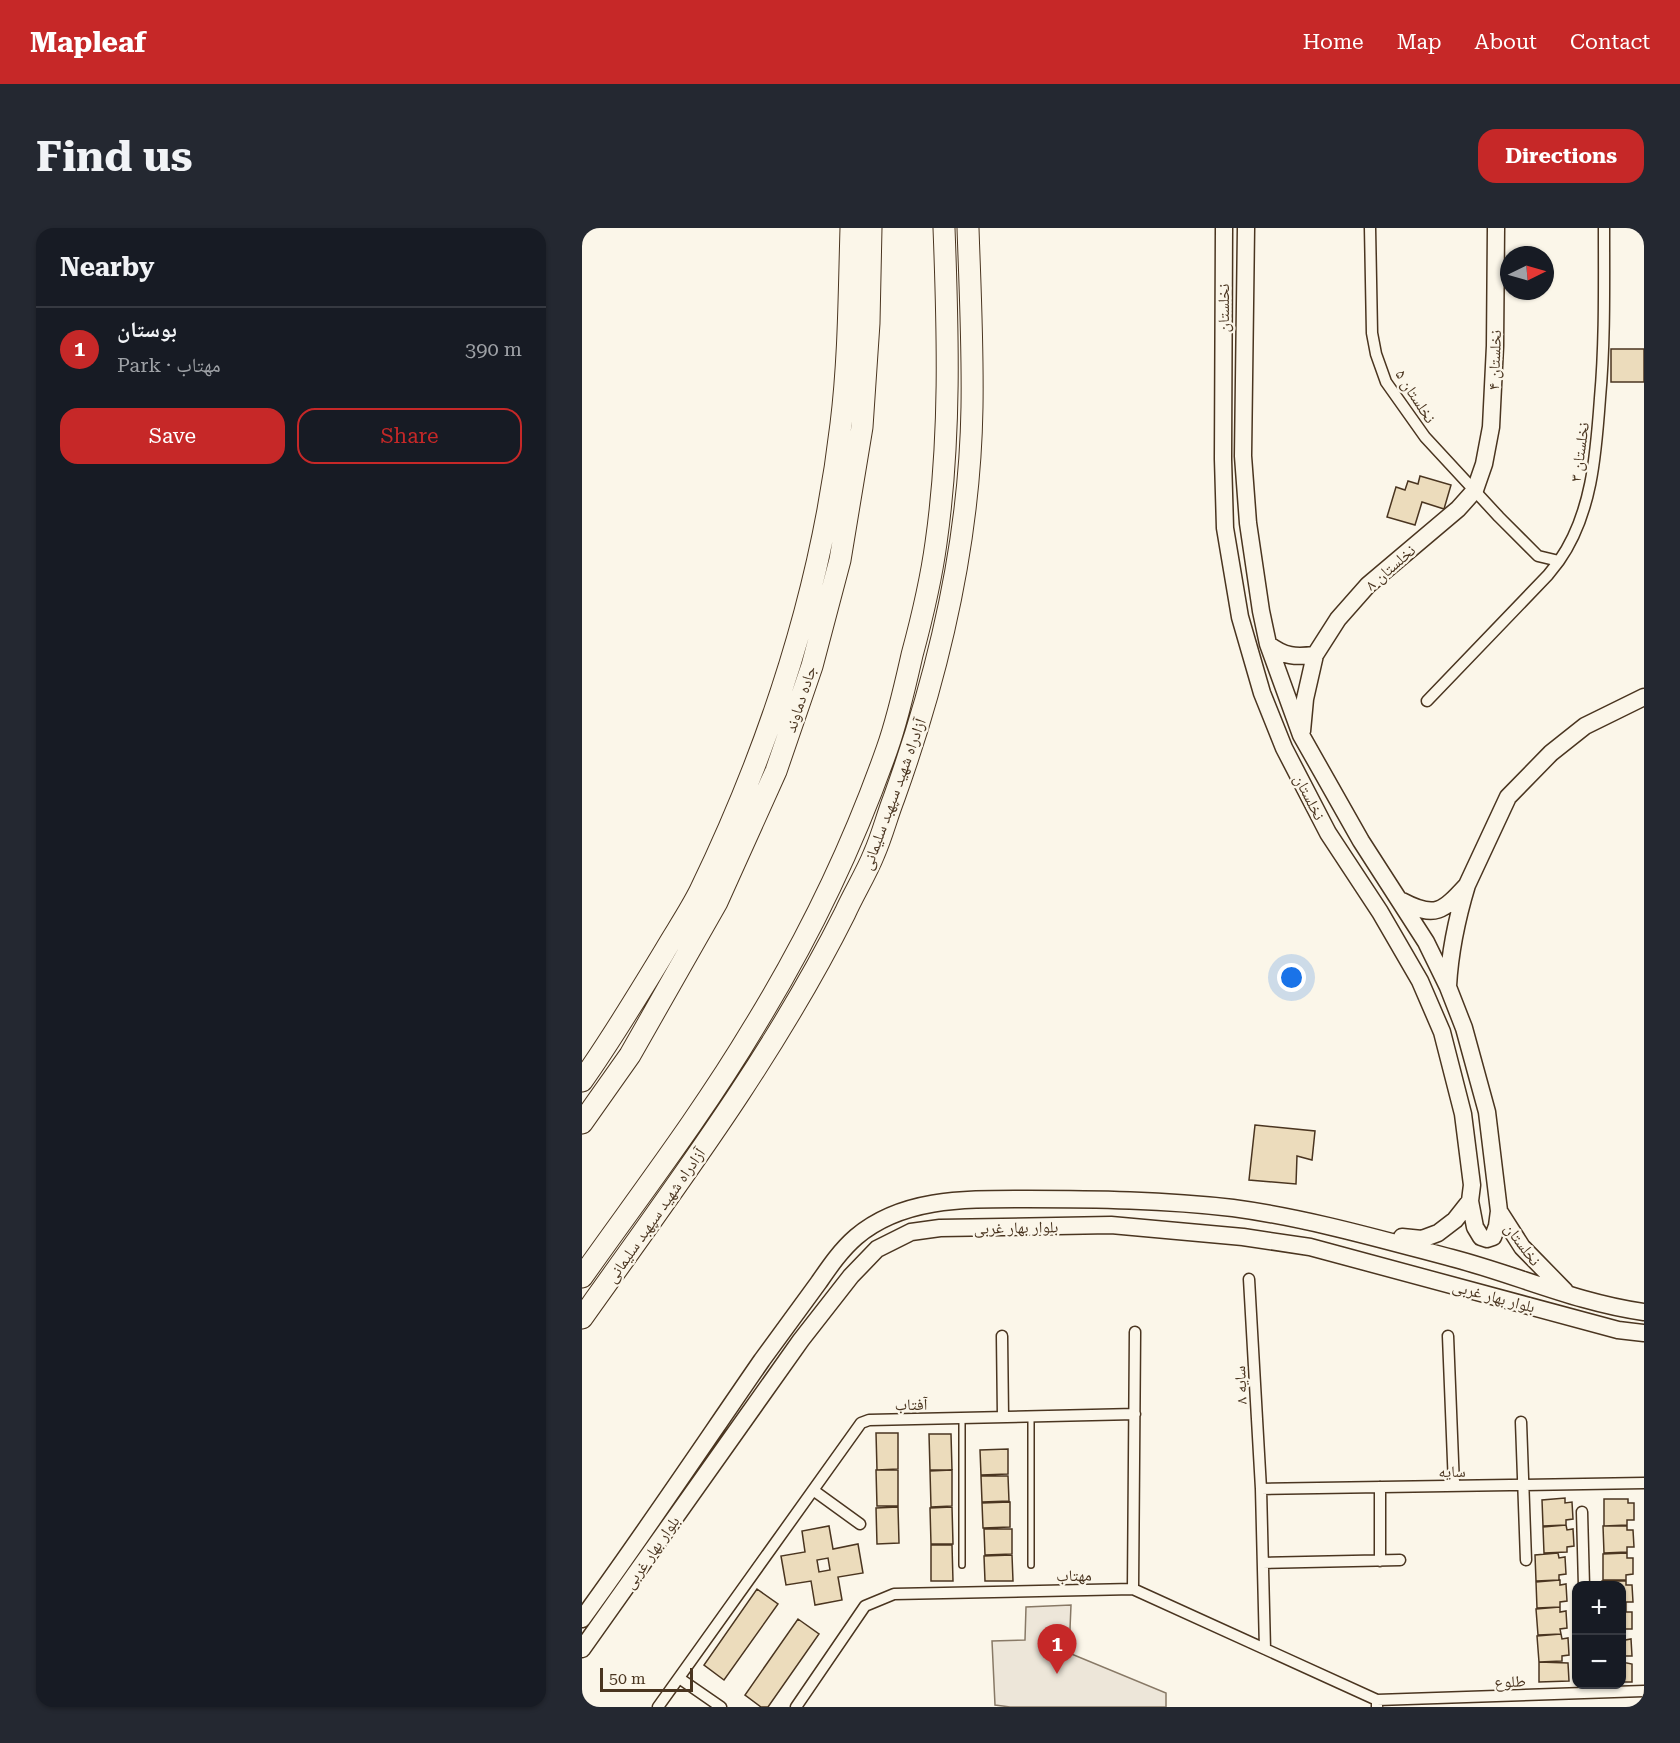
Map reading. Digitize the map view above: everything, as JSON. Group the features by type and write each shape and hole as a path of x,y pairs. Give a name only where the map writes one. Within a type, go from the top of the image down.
{"highway":[{"name":"جاده دماوند","path":"582,1082 611,1040 699,893 757,764 793,658 819,555 841,425 849,322 851,228"},
{"name":"جاده دماوند","path":"582,1123 630,1055 717,902 776,771 812,666 840,560 862,428 869,323 871,228"},
{"name":"آزادراه شهید سپهبد سلیمانی","path":"582,1277 689,1126 753,1029 805,940 851,844 888,746 924,609 936,543 944,474 947,408 947,303 944,228"},
{"name":"آزادراه شهید سپهبد سلیمانی","path":"582,1318 709,1139 774,1041 826,951 874,854 910,752 931,681 959,548 968,478 972,408 968,228"}],"street":[{"name":"نخلستان","path":"1224,228 1225,528 1240,617 1262,693 1284,748 1328,833 1380,912 1420,981 1442,1032 1463,1114 1472,1185 1470,1201 1475,1227 1481,1237 1487,1239 1493,1237 1499,1211 1487,1112 1464,1028 1448,987 1426,942 1361,841 1301,735 1268,644 1248,524 1243,456 1245,228"},
{"name":"نخلستان ۵","path":"1370,228 1372,333 1386,382 1425,437 1475,490"},
{"name":"نخلستان ۴","path":"1475,490 1484,464 1491,428 1495,346 1496,228"},
{"name":"نخلستان ۳","path":"1427,701 1540,584 1570,546 1578,526 1592,480 1602,372 1604,228"},
{"path":"1475,490 1532,551 1549,560 1559,561"},
{"name":"نخلستان ۸","path":"1301,735 1305,699 1315,655 1338,619 1368,585 1458,509 1475,490"},
{"path":"1268,644 1280,653 1298,657 1315,655"},
{"path":"1448,987 1449,954 1456,919 1467,885 1508,797 1551,753 1585,726 1644,697"},
{"path":"1400,900 1419,910 1435,911 1449,905 1467,885"},
{"name":"بلوار بهار غربی","path":"582,1619 828,1269 854,1239 880,1219 919,1206 984,1199 1118,1198 1233,1209 1344,1229 1499,1270 1570,1296 1644,1312"},
{"path":"1344,1229 1422,1239 1438,1233 1455,1220 1470,1201"},
{"name":"نخلستان","path":"1499,1211 1522,1247 1570,1296"},
{"name":"بلوار بهار غربی","path":"582,1649 801,1340 851,1276 877,1249 911,1232 940,1228 1112,1225 1243,1237 1310,1247 1618,1329 1644,1333"},
{"name":"سایه ۸","path":"1249,1279 1261,1489 1265,1649"},
{"path":"1133,1589 1135,1332"},
{"path":"1002,1336 1003,1417"},
{"path":"1448,1336 1454,1486"},
{"name":"آفتاب","path":"658,1707 861,1423 869,1420 1136,1414"},
{"path":"1521,1422 1527,1560"},
{"name":"سایه","path":"1261,1489 1644,1484"},
{"path":"1380,1487 1380,1561"},
{"path":"813,1490 860,1524"},
{"path":"1582,1512 1584,1581"},
{"path":"1263,1563 1400,1560"},
{"name":"مهتاب","path":"796,1707 865,1605 894,1594 1133,1589 1377,1703"},
{"path":"679,1678 721,1707"},
{"name":"طلوع","path":"1377,1703 1552,1694 1586,1689 1644,1691"},
{"path":"1552,1694 1552,1707"}],"lane":[{"path":"1031,1416 1031,1565"},
{"path":"962,1418 962,1564"}],"shaded area":[{"path":"1071,1605 1069,1653 1166,1693 1166,1707 1010,1707 995,1705 992,1641 1025,1640 1026,1607"}],"building":[{"path":"1611,349 1644,349 1644,382 1611,382"},
{"path":"1420,476 1451,485 1444,509 1422,502 1415,525 1387,517 1396,487 1405,490 1408,481 1418,484"},
{"path":"1255,1125 1315,1131 1312,1160 1297,1156 1296,1184 1249,1180"},
{"path":"876,1433 898,1433 898,1469 877,1470"},
{"path":"929,1434 951,1434 952,1470 930,1470"},
{"path":"1008,1449 1008,1474 981,1475 980,1450"},
{"path":"876,1470 898,1470 898,1506 877,1506"},
{"path":"952,1470 952,1506 931,1507 930,1471"},
{"path":"981,1476 1008,1476 1009,1501 982,1502"},
{"path":"1565,1498 1565,1503 1572,1502 1573,1519 1566,1520 1566,1525 1543,1526 1542,1500"},
{"path":"1604,1499 1628,1499 1628,1503 1634,1503 1634,1520 1627,1520 1627,1525 1604,1526"},
{"path":"1010,1502 1010,1527 983,1528 982,1503"},
{"path":"898,1507 899,1543 877,1544 876,1508"},
{"path":"952,1507 953,1544 931,1544 930,1508"},
{"path":"1566,1525 1567,1530 1573,1529 1574,1546 1567,1547 1567,1552 1544,1553 1543,1527"},
{"path":"829,1526 833,1549 858,1544 863,1573 838,1577 842,1600 815,1605 811,1581 786,1585 781,1556 805,1552 802,1531","holes":["828,1558 830,1570 819,1572 817,1560"]},
{"path":"1603,1526 1627,1526 1627,1530 1633,1530 1634,1547 1627,1547 1627,1552 1604,1553"},
{"path":"984,1529 1012,1529 1012,1554 985,1555"},
{"path":"931,1545 952,1545 953,1581 931,1581"},
{"path":"1558,1553 1559,1558 1565,1557 1566,1574 1559,1575 1559,1580 1536,1581 1535,1555"},
{"path":"1627,1553 1627,1558 1633,1558 1633,1574 1626,1575 1626,1580 1603,1580 1603,1554"},
{"path":"1012,1555 1013,1581 985,1581 984,1556"},
{"path":"1560,1580 1560,1585 1566,1584 1567,1601 1560,1602 1560,1607 1537,1608 1536,1582"},
{"path":"1626,1585 1632,1585 1633,1602 1626,1602"},
{"path":"757,1589 778,1604 724,1680 704,1665"},
{"path":"1560,1607 1560,1612 1566,1611 1567,1628 1560,1629 1561,1634 1538,1635 1536,1609"},
{"path":"1626,1612 1632,1612 1632,1629 1626,1629"},
{"path":"798,1619 819,1634 768,1707 761,1707 745,1695"},
{"path":"1561,1634 1562,1639 1568,1638 1569,1655 1562,1656 1562,1661 1539,1662 1537,1636"},
{"path":"1631,1639 1632,1656 1626,1656 1626,1640"},
{"path":"1539,1662 1568,1663 1569,1681 1539,1682"},
{"path":"1626,1663 1632,1664 1632,1682 1626,1682"}],"place":[{"name":"بوستان","path":"1057,1674"}]}
